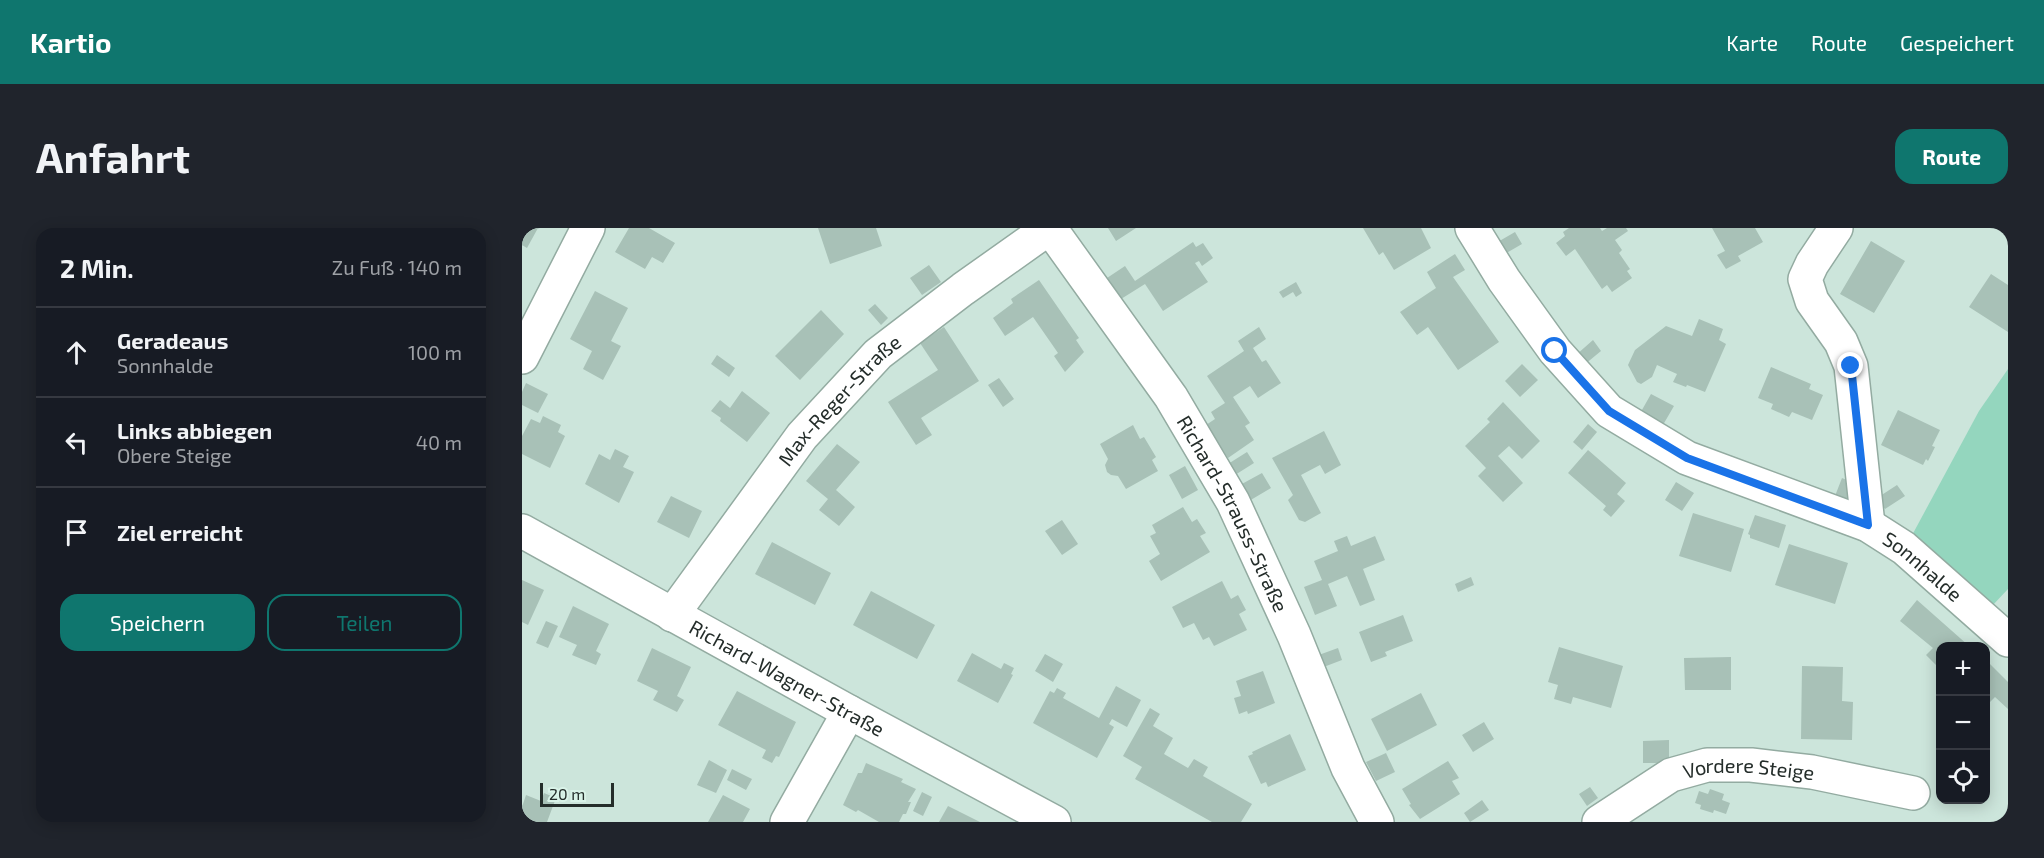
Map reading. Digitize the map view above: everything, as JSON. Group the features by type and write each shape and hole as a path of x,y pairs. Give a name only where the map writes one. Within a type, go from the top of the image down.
{"street":[{"path":"522,357 588,228"},
{"name":"Max-Reger-Straße","path":"672,615 801,436 878,354 963,289 1050,228"},
{"name":"Richard-Strauss-Straße","path":"1050,228 1171,397 1233,502 1294,635 1348,768 1377,822"},
{"name":"Sonnhalde","path":"1472,228 1504,280 1555,351 1609,411 1687,458 1868,525 1905,548 2008,640"},
{"path":"1836,228 1812,264 1805,279 1812,301 1841,342 1851,366 1868,525"},
{"name":"Richard-Wagner-Straße","path":"522,531 849,712 1054,822"},
{"path":"787,822 849,712"},
{"name":"Vordere Steige","path":"1599,822 1671,775 1707,765 1751,765 1812,772 1913,793"}],"green space":[{"path":"2008,369 2008,589 1991,607 1910,539 1979,411"}],"building":[{"path":"522,228 538,228 527,248 522,245"},
{"path":"629,228 649,228 675,243 663,263 652,257 645,269 615,252"},
{"path":"818,228 876,228 882,246 830,264"},
{"path":"1108,228 1136,228 1116,241"},
{"path":"1363,228 1421,228 1431,248 1394,270 1383,252 1379,255"},
{"path":"1569,228 1600,228 1602,231 1607,228 1626,228 1628,231 1615,240 1622,250 1619,253 1630,269 1627,271 1632,278 1612,292 1607,285 1602,289 1575,249 1566,256 1556,243 1565,236 1563,232"},
{"path":"1712,228 1755,228 1763,242 1738,256 1741,261 1726,269 1717,255 1725,251"},
{"path":"1515,232 1522,244 1503,255 1496,243"},
{"path":"1871,241 1905,261 1874,313 1840,294"},
{"path":"1193,242 1196,247 1203,243 1213,258 1202,266 1199,261 1195,263 1208,282 1163,311 1145,284 1121,299 1107,278 1125,266 1135,281"},
{"path":"1455,254 1465,270 1453,277 1499,342 1458,370 1428,327 1417,335 1400,312 1436,288 1427,272"},
{"path":"929,265 941,282 922,295 910,278"},
{"path":"1991,274 2008,285 2008,332 1969,307"},
{"path":"1039,280 1079,338 1076,340 1084,352 1065,372 1054,356 1058,353 1033,317 1005,336 993,318 1013,303 1011,299"},
{"path":"1296,282 1302,293 1296,297 1293,292 1283,298 1279,292"},
{"path":"595,291 628,308 611,341 621,346 603,380 583,369 592,351 570,339"},
{"path":"875,304 888,318 881,325 868,310"},
{"path":"821,310 844,334 800,380 775,356"},
{"path":"1699,319 1723,329 1719,340 1726,344 1705,392 1673,382 1677,374 1657,365 1652,377 1641,384 1637,382 1628,365 1635,350 1666,326 1692,336"},
{"path":"944,327 979,381 921,418 932,435 916,445 888,402 938,370 920,343"},
{"path":"1259,327 1266,339 1253,348 1262,362 1266,360 1281,383 1258,398 1250,386 1233,397 1250,423 1245,426 1254,440 1228,458 1206,425 1215,419 1211,412 1225,403 1207,376 1244,351 1238,341"},
{"path":"1593,340 1601,351 1584,365 1576,355"},
{"path":"717,355 735,368 729,377 711,364"},
{"path":"1522,364 1538,380 1520,397 1505,381"},
{"path":"1771,367 1811,384 1809,389 1823,395 1812,420 1792,412 1789,417 1771,409 1773,404 1758,398"},
{"path":"999,378 1014,399 1003,407 988,385"},
{"path":"526,383 548,394 538,413 522,405 522,392"},
{"path":"742,391 770,413 747,442 711,411 720,400 730,408"},
{"path":"1651,394 1674,406 1660,430 1638,417"},
{"path":"1503,402 1540,441 1522,459 1509,446 1498,456 1523,483 1503,502 1478,476 1486,468 1465,446 1490,422 1487,419"},
{"path":"1898,410 1940,430 1932,446 1935,447 1928,461 1926,459 1923,465 1881,445"},
{"path":"543,416 561,425 558,432 565,436 550,468 522,454 522,436 531,419 540,423"},
{"path":"1588,424 1597,432 1582,450 1573,442"},
{"path":"1133,425 1140,439 1144,437 1156,457 1152,460 1158,471 1126,489 1118,476 1107,472 1105,465 1108,459 1100,444"},
{"path":"1324,431 1341,465 1325,474 1320,465 1301,475 1321,513 1305,522 1299,520 1288,500 1293,495 1272,458"},
{"path":"837,444 860,462 836,490 855,507 839,526 819,510 828,499 806,481"},
{"path":"615,449 629,456 623,467 634,472 619,503 585,484 599,454 610,460"},
{"path":"1588,450 1626,483 1617,494 1625,501 1611,517 1603,510 1606,506 1568,473"},
{"path":"1247,452 1254,463 1235,475 1228,464"},
{"path":"1185,466 1198,490 1182,499 1169,475"},
{"path":"1262,473 1271,488 1249,501 1240,485"},
{"path":"1842,478 1854,483 1848,500 1835,496"},
{"path":"1676,482 1694,493 1682,511 1665,500"},
{"path":"1897,485 1905,496 1885,509 1877,498"},
{"path":"671,496 702,511 689,538 657,522"},
{"path":"1183,507 1192,522 1197,519 1206,533 1200,536 1210,552 1161,581 1149,561 1160,554 1150,536 1156,533 1152,525"},
{"path":"1693,513 1744,529 1731,572 1679,556"},
{"path":"1755,515 1786,525 1779,548 1750,538 1748,534"},
{"path":"1062,520 1078,544 1062,555 1045,531"},
{"path":"1347,536 1351,546 1375,536 1385,560 1363,569 1375,600 1360,606 1347,576 1328,584 1337,606 1315,615 1304,587 1322,580 1314,561 1338,551 1334,541"},
{"path":"772,542 831,573 815,605 755,574"},
{"path":"1789,544 1848,563 1835,604 1775,585"},
{"path":"1471,577 1474,585 1458,592 1455,584"},
{"path":"522,580 544,590 528,625 522,622"},
{"path":"1222,581 1231,599 1238,595 1246,610 1239,614 1247,630 1214,646 1209,637 1203,640 1194,623 1183,628 1172,607"},
{"path":"871,591 935,625 917,659 853,625"},
{"path":"1917,600 1964,642 1936,642 1936,665 1926,655 1933,648 1900,621"},
{"path":"573,606 609,624 596,651 601,654 596,665 572,655 577,645 559,637"},
{"path":"1403,615 1413,641 1385,652 1387,656 1371,662 1359,632"},
{"path":"546,621 558,626 548,648 536,643"},
{"path":"1559,647 1623,666 1611,708 1573,697 1571,704 1554,699 1558,685 1548,682"},
{"path":"652,648 691,667 677,696 684,700 677,712 653,700 658,691 637,681"},
{"path":"1338,648 1342,660 1321,668 1316,656"},
{"path":"972,653 1001,669 1004,663 1014,668 1011,674 1013,675 998,703 957,681"},
{"path":"1045,654 1063,664 1053,682 1035,671"},
{"path":"1731,657 1731,690 1685,690 1684,658"},
{"path":"1990,664 2008,682 2008,709 1995,697 1990,702"},
{"path":"1802,666 1843,667 1842,701 1853,702 1852,740 1801,739"},
{"path":"1263,671 1275,703 1248,714 1247,711 1239,714 1234,698 1241,696 1236,681"},
{"path":"1116,686 1141,700 1127,727 1112,719 1109,724 1114,727 1097,758 1033,723 1050,691 1054,693 1057,688 1066,693 1063,698 1099,718"},
{"path":"737,691 796,722 779,757 776,756 772,763 762,758 766,750 718,725"},
{"path":"1421,693 1437,725 1387,751 1371,719"},
{"path":"1150,708 1160,714 1153,726 1173,738 1164,754 1188,768 1194,759 1208,767 1203,776 1252,804 1241,822 1212,822 1135,779 1142,767 1123,756"},
{"path":"1484,722 1494,739 1473,752 1462,735"},
{"path":"1290,734 1306,770 1268,787 1266,782 1261,784 1248,756"},
{"path":"1669,740 1669,763 1643,763 1643,741"},
{"path":"1386,753 1395,772 1376,781 1366,762"},
{"path":"709,760 727,770 716,793 697,785"},
{"path":"1448,761 1459,778 1452,781 1460,794 1420,819 1409,805 1411,804 1402,789"},
{"path":"866,763 903,779 901,782 916,789 908,802 911,802 906,814 903,814 899,822 879,822 858,810 856,812 843,805 858,773 862,773"},
{"path":"732,769 752,779 746,790 727,780"},
{"path":"1590,787 1598,798 1587,806 1579,794"},
{"path":"1710,789 1724,794 1722,800 1730,803 1726,814 1700,809 1701,805 1695,803 1699,791 1708,794"},
{"path":"922,792 932,797 923,816 913,811"},
{"path":"544,793 556,798 547,822 522,822 522,807 526,795 541,801"},
{"path":"723,795 750,809 743,822 708,822"},
{"path":"1482,800 1489,810 1470,822 1464,813"},
{"path":"948,806 980,822 939,822"}],"route":[{"path":"1555,351 1609,411 1687,458 1868,525 1851,366"}]}
